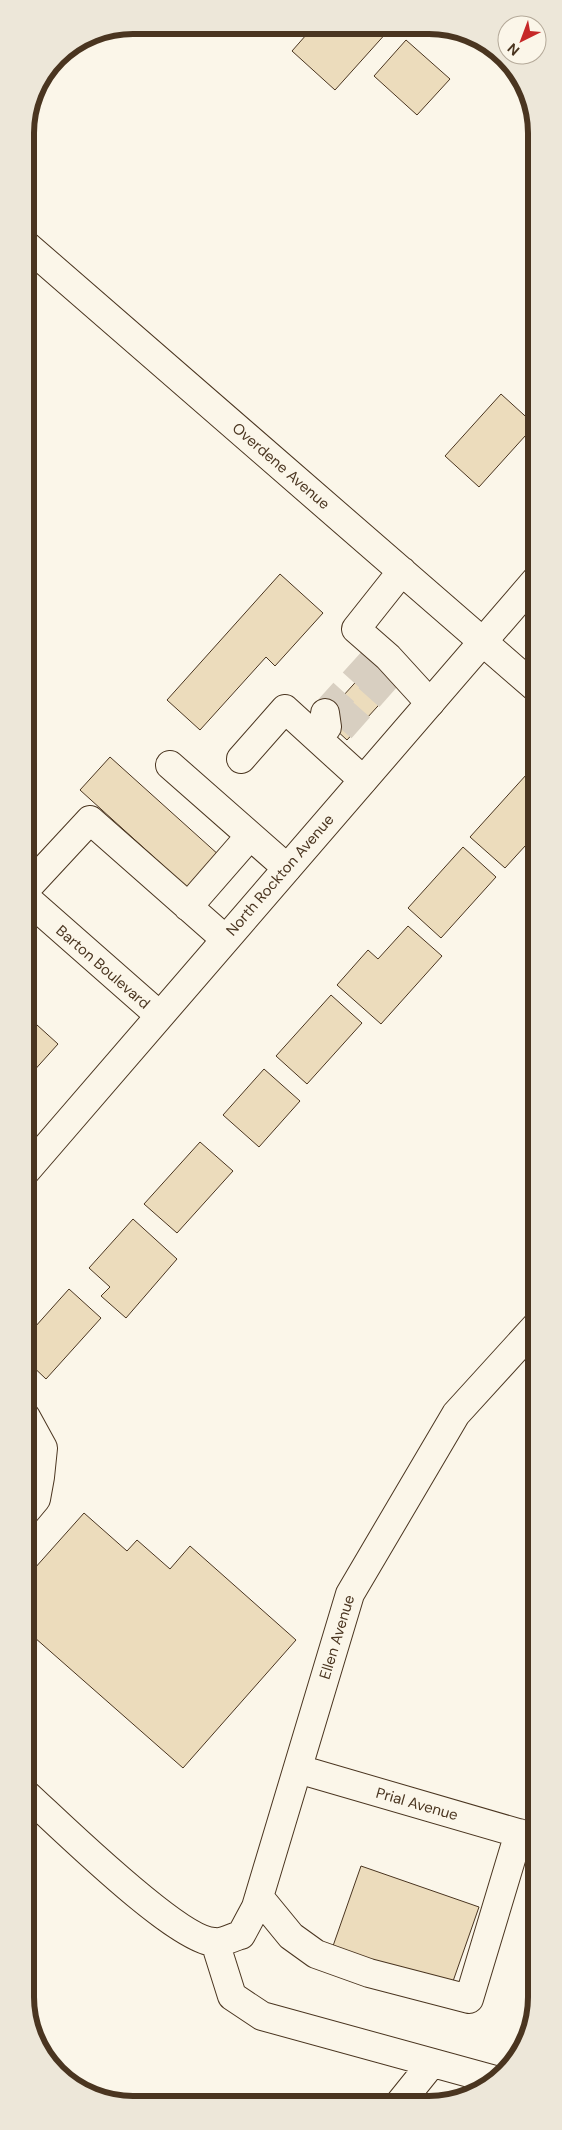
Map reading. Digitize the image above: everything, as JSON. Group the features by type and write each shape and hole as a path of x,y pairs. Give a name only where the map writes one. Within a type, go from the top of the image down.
{"street":[{"name":"Overdene Avenue","path":"34,252 528,681"},
{"path":"402,571 356,629 383,665 430,703"},
{"name":"North Rockton Avenue","path":"34,1162 528,589"},
{"path":"241,759 285,709 328,727 363,780"},
{"path":"170,766 249,837 287,868"},
{"path":"34,880 90,820 225,939"},
{"path":"188,907 249,837"},
{"name":"Barton Boulevard","path":"34,905 159,1015"},
{"name":"Ellen Avenue","path":"215,1942 240,1935 256,1907 350,1594 456,1414 528,1334"},
{"path":"34,1432 43,1448 40,1477 34,1501"},
{"name":"Prial Avenue","path":"298,1768 528,1836"},
{"path":"34,1801 115,1875 188,1934 215,1942 232,1996 262,2016 487,2078"},
{"path":"259,1897 291,1936 316,1954 369,1973 469,1999 528,1836"},
{"path":"405,2096 432,2063"}],"building":[{"path":"307,34 385,34 335,90 292,51"},
{"path":"406,40 450,79 417,115 374,76"},
{"path":"501,394 528,419 528,433 479,487 445,456"},
{"path":"280,574 323,613 275,666 266,657 200,730 167,700"},
{"path":"373,663 397,685 347,740 323,718"},
{"path":"110,757 220,856 189,889 80,790"},
{"path":"528,773 528,843 505,868 470,837"},
{"path":"463,847 496,877 441,938 408,908"},
{"path":"408,926 442,956 381,1024 337,985 368,950 378,959"},
{"path":"331,995 362,1023 307,1084 276,1056"},
{"path":"34,1022 58,1044 34,1071"},
{"path":"264,1069 300,1101 259,1147 223,1115"},
{"path":"200,1142 233,1171 177,1233 144,1204"},
{"path":"133,1219 177,1259 126,1318 101,1296 110,1287 89,1268"},
{"path":"69,1289 101,1318 46,1379 34,1368 34,1328"},
{"path":"84,1513 127,1551 137,1540 170,1569 190,1546 296,1640 183,1768 34,1637 34,1569"},
{"path":"361,1866 479,1907 451,1987 333,1946"}],"tunnel":[{"path":"325,713 372,661"},
{"path":"341,729 389,675"}]}
